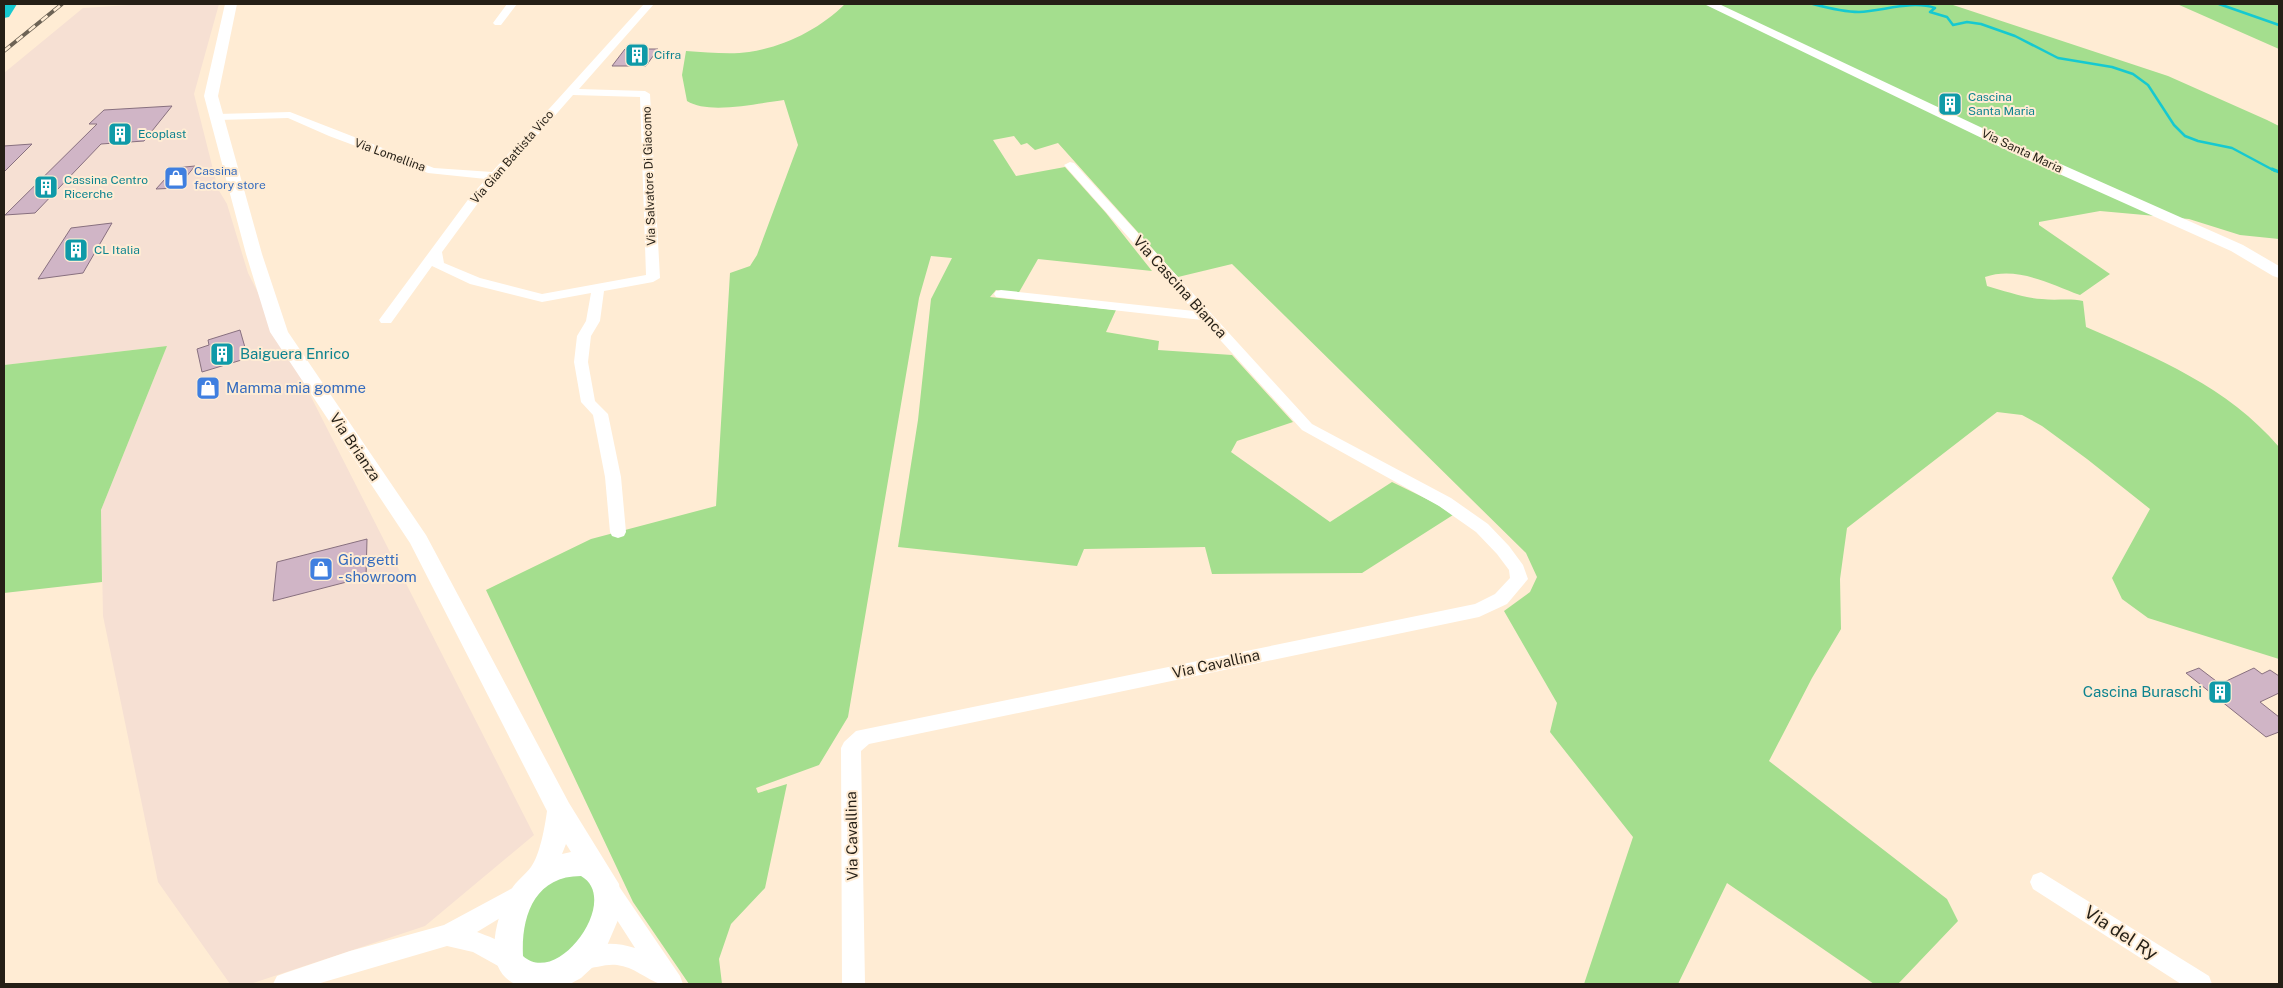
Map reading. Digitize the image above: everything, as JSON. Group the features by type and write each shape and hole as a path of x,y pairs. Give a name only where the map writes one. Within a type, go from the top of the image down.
{"street":[{"name":"Via Brianza","path":"231,4 211,96 254,254 279,332 419,540 560,811 601,878"},
{"path":"498,23 512,4"},
{"name":"Via Gian Battista Vico","path":"386,320 474,200 649,4"},
{"name":"Via Santa Maria","path":"1710,4 1916,100 2024,153 2237,248 2279,273"},
{"name":"Via Salvatore Di Giacomo","path":"436,252 438,265 475,282 542,298 653,278 645,94 569,92"},
{"name":"Via Lomellina","path":"218,122 290,115 334,134 432,171 496,176"},
{"name":"Via Cascina Bianca","path":"1070,165 1290,408"},
{"path":"598,289 593,321 584,336 581,362 588,402 600,414 613,477 618,532"},
{"path":"1001,294 1206,316"},
{"name":"Via Cavallina","path":"853,984 851,748 863,737 1479,610 1501,599 1518,582 1517,569 1503,550 1482,528 1445,502 1307,427 1290,408"},
{"path":"516,972 509,927 514,910 533,883 557,834 560,811"},
{"path":"285,984 350,962 447,935 473,923 562,865 582,864 601,878 669,979"},
{"path":"574,971 603,928 607,904 601,878"},
{"name":"Via del Ry","path":"2041,882 2201,984"},
{"path":"447,935 481,943 516,972 538,979 574,971 600,953 621,954 643,962 669,979"}],"shaded area":[{"path":"145,4 219,4 194,94 218,189 227,204 248,273 534,835 425,926 250,984 230,984 158,882 103,616 101,510 167,346 4,365 4,73 83,8"}],"green space":[{"path":"845,4 1950,4 2168,76 2267,120 2279,126 2279,239 2240,235 2189,219 2100,211 2039,222 2039,225 2110,274 2080,295 2021,275 1997,274 1985,277 1987,286 2021,296 2047,300 2083,301 2086,327 2139,350 2190,376 2237,407 2279,447 2279,659 2148,618 2122,599 2112,578 2150,509 2042,426 2022,415 1997,412 1847,528 1840,579 1841,629 1812,678 1769,761 1947,899 1958,921 1898,984 1874,984 1727,883 1678,984 1584,984 1633,837 1550,732 1557,703 1504,611 1530,592 1537,577 1526,553 1232,264 1178,277 1058,143 1035,150 1027,143 1021,145 1014,136 993,140 1016,176 1065,167 1106,213 1152,271 1038,259 1018,294 996,290 990,297 1116,310 1106,332 1159,341 1158,350 1232,355 1293,422 1237,441 1231,452 1330,522 1392,482 1435,503 1453,515 1362,573 1212,574 1205,547 1084,549 1077,566 898,547 918,420 931,299 952,258 931,256 919,298 848,717 819,765 756,788 758,793 787,784 765,888 731,924 719,959 722,984 689,984 633,902 486,590 591,539 716,506 730,273 750,266 757,255 798,145 784,100 721,108 696,105 687,101 682,75 686,51 741,53 762,50 801,36"},
{"path":"2177,4 2279,4 2279,49"},
{"path":"167,346 101,510 102,582 4,593 4,365"},
{"path":"555,874 585,874 597,896 589,938 551,968 524,961 519,948 523,912"}],"building":[{"name":"Cifra","path":"625,49 658,49 646,66 612,66"},
{"path":"172,106 144,141 101,144 35,213 5,215 97,124 89,124 104,110"},
{"path":"32,144 4,172 4,146"},
{"name":"Cassina factory store","path":"195,166 177,188 156,189 175,168"},
{"name":"CL Italia","path":"112,223 83,273 38,279 71,228"},
{"name":"Baiguera Enrico","path":"240,330 248,358 202,372 197,349 209,345 208,340"},
{"name":"Giorgetti - showroom","path":"367,539 366,577 273,601 277,562"},
{"path":"2199,668 2220,684 2254,668 2262,674 2270,670 2279,676 2279,693 2260,702 2279,717 2279,732 2266,737 2186,673"}],"waterway":[{"path":"4,14 10,4"},
{"path":"1813,4 1841,11 1859,12 1907,5 1926,6 1935,8 1930,12 1947,17 1953,25 1967,22 1981,24 2015,36 2058,58 2112,67 2133,74 2148,85 2174,125 2185,136 2198,141 2232,148 2275,171"},
{"path":"2219,4 2279,25"},
{"path":"2272,169 2279,172"}],"railway":[{"path":"4,51 62,4"}],"place":[{"name":"Cifra","path":"637,55"},
{"name":"Cascina Santa Maria","path":"1950,104"},
{"name":"Ecoplast","path":"120,134"},
{"name":"Cassina factory store","path":"176,178"},
{"name":"Cassina Centro Ricerche","path":"46,187"},
{"name":"CL Italia","path":"76,250"},
{"name":"Baiguera Enrico","path":"222,354"},
{"name":"Mamma mia gomme","path":"208,388"},
{"name":"Giorgetti - showroom","path":"321,569"},
{"name":"Cascina Buraschi","path":"2220,692"}]}
